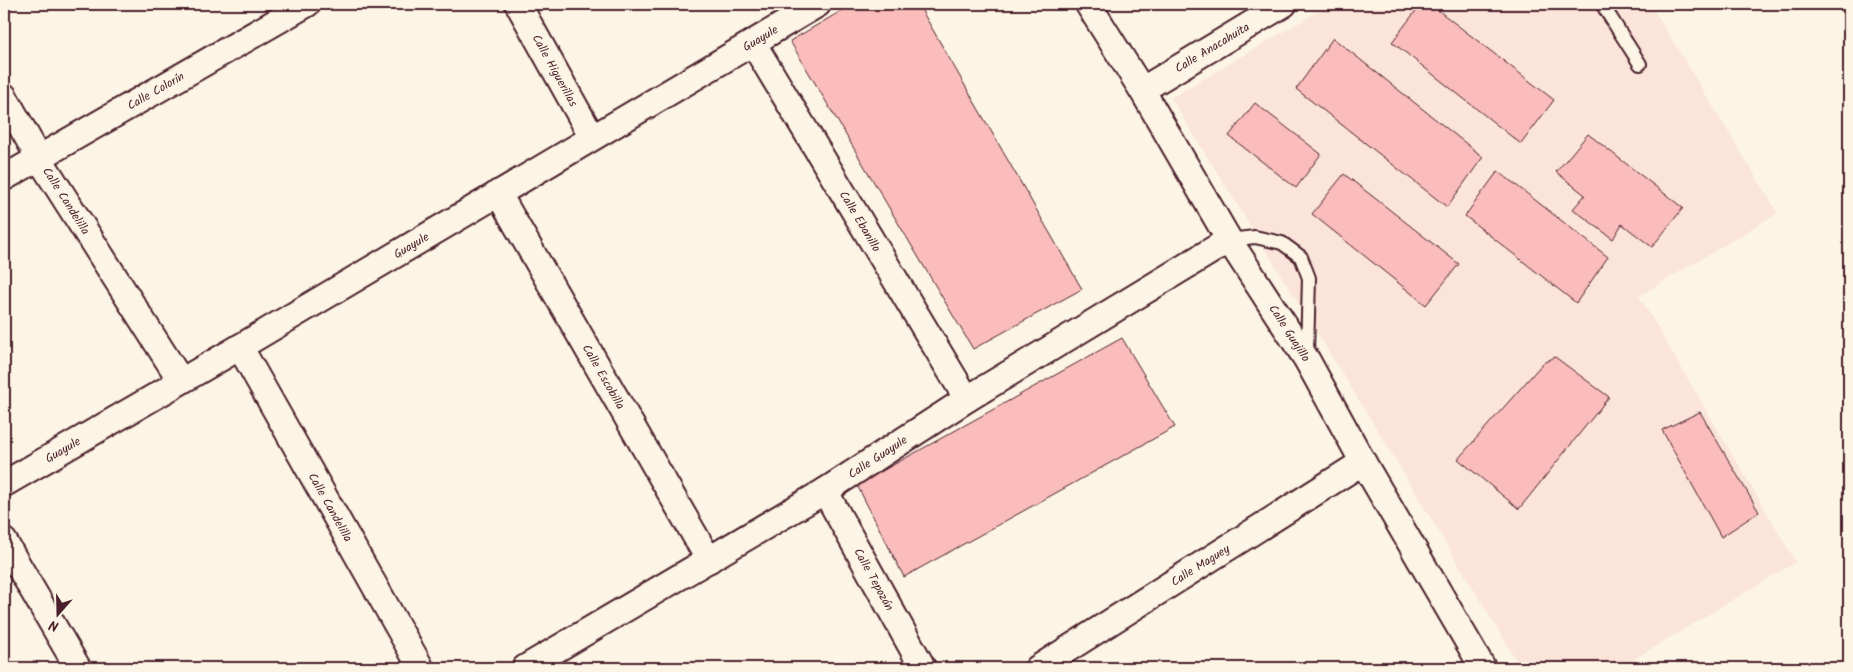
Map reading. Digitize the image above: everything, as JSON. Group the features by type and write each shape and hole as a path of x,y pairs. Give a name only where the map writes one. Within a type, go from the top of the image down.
{"street":[{"name":"Calle Colorín","path":"4,178 307,4"},
{"name":"Calle Higuerillas","path":"518,4 592,137"},
{"name":"Guayule","path":"4,484 240,347 818,4"},
{"name":"Calle Guajillo","path":"1088,4 1142,90 1229,240 1307,360 1363,462 1483,668"},
{"name":"Calle Anacahuita","path":"1142,90 1284,4"},
{"name":"Calle Ebanillo","path":"753,43 967,399"},
{"name":"Calle Candelilla","path":"4,96 39,158 181,381"},
{"name":"Calle Escobilla","path":"498,193 709,560"},
{"name":"Calle Guayule","path":"525,668 825,491 967,399 1229,240"},
{"name":"Calle Candelilla","path":"240,347 421,668"},
{"name":"Calle Maguey","path":"1038,668 1363,462"},
{"name":"Calle Tepozán","path":"825,491 923,668"},
{"path":"4,541 78,668"}],"lane":[{"path":"1602,4 1640,64"},
{"path":"1229,240 1255,237 1264,239 1282,244 1301,257 1309,278 1307,360"}],"shaded area":[{"path":"1331,4 1650,4 1778,213 1639,296 1796,562 1619,668 1521,668 1386,444 1171,98"}],"building":[{"path":"853,4 918,4 1082,289 973,349 790,41"},
{"path":"1421,4 1430,4 1554,100 1521,144 1392,42"},
{"path":"1333,38 1483,157 1447,207 1296,89"},
{"path":"1255,103 1321,154 1296,188 1229,136"},
{"path":"1588,134 1683,208 1652,247 1622,224 1613,239 1573,209 1585,195 1556,172"},
{"path":"1498,171 1608,257 1576,303 1465,216"},
{"path":"1344,174 1459,264 1426,305 1312,214"},
{"path":"1122,338 1175,427 904,577 857,485"},
{"path":"1555,357 1609,397 1519,509 1458,459 1543,363"},
{"path":"1700,412 1759,512 1721,537 1662,430"}]}
